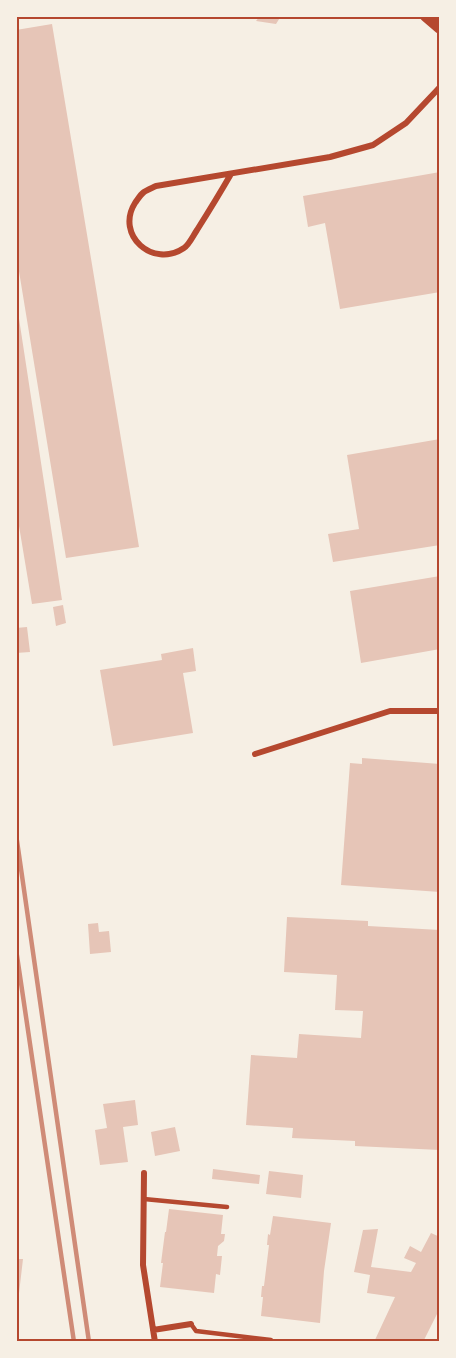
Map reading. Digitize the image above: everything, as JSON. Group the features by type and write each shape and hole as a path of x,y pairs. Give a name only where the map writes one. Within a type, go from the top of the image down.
{"main road":[{"path":"426,16 440,28"}],"street":[{"path":"231,174 216,202 186,247 172,254 160,255 145,249 134,239 130,226 131,210 142,194 156,186 330,157 373,144 406,123 440,87"},
{"path":"255,754 390,711 440,711"},
{"path":"144,1173 143,1265 155,1341"},
{"path":"153,1330 190,1324"}],"lane":[{"path":"144,1199 227,1207"},
{"path":"190,1324 196,1331 271,1340"}],"building":[{"path":"260,16 281,16 276,24 256,21"},
{"path":"52,24 139,547 66,558 16,253 16,30"},
{"path":"440,172 440,292 340,309 325,223 308,227 303,196"},
{"path":"16,312 18,312 62,600 32,604 16,508"},
{"path":"440,439 440,545 333,562 328,534 359,529 347,455"},
{"path":"440,576 440,649 361,663 350,591"},
{"path":"63,605 66,623 56,626 53,607"},
{"path":"27,627 30,652 16,653 16,628"},
{"path":"193,648 196,671 183,673 193,733 113,746 100,670 162,660 161,654"},
{"path":"362,758 440,764 440,892 341,885 350,763 362,764"},
{"path":"287,917 368,921 368,926 440,930 440,1150 355,1146 355,1141 292,1138 293,1128 246,1125 251,1055 297,1058 299,1034 361,1038 363,1011 335,1010 337,975 284,972"},
{"path":"98,923 99,932 109,931 111,952 90,954 88,924"},
{"path":"135,1100 138,1125 123,1127 128,1162 100,1165 95,1130 107,1128 103,1104"},
{"path":"175,1127 180,1151 155,1156 151,1132"},
{"path":"213,1169 260,1175 259,1184 212,1179"},
{"path":"269,1171 303,1175 301,1198 266,1194"},
{"path":"169,1209 223,1215 221,1234 225,1234 224,1241 218,1246 217,1256 222,1256 220,1275 216,1274 214,1293 160,1287"},
{"path":"273,1216 331,1223 320,1323 261,1316 262,1286 264,1286 269,1245 267,1245 268,1234 270,1235"},
{"path":"378,1229 371,1267 411,1272 416,1263 404,1258 410,1246 421,1252 431,1233 440,1237 440,1308 423,1342 374,1342 395,1297 367,1293 370,1275 354,1272 363,1230"},
{"path":"16,1259 23,1259 18,1302 16,1302"}],"railway":[{"path":"16,834 89,1342"},
{"path":"16,949 74,1342"}]}
